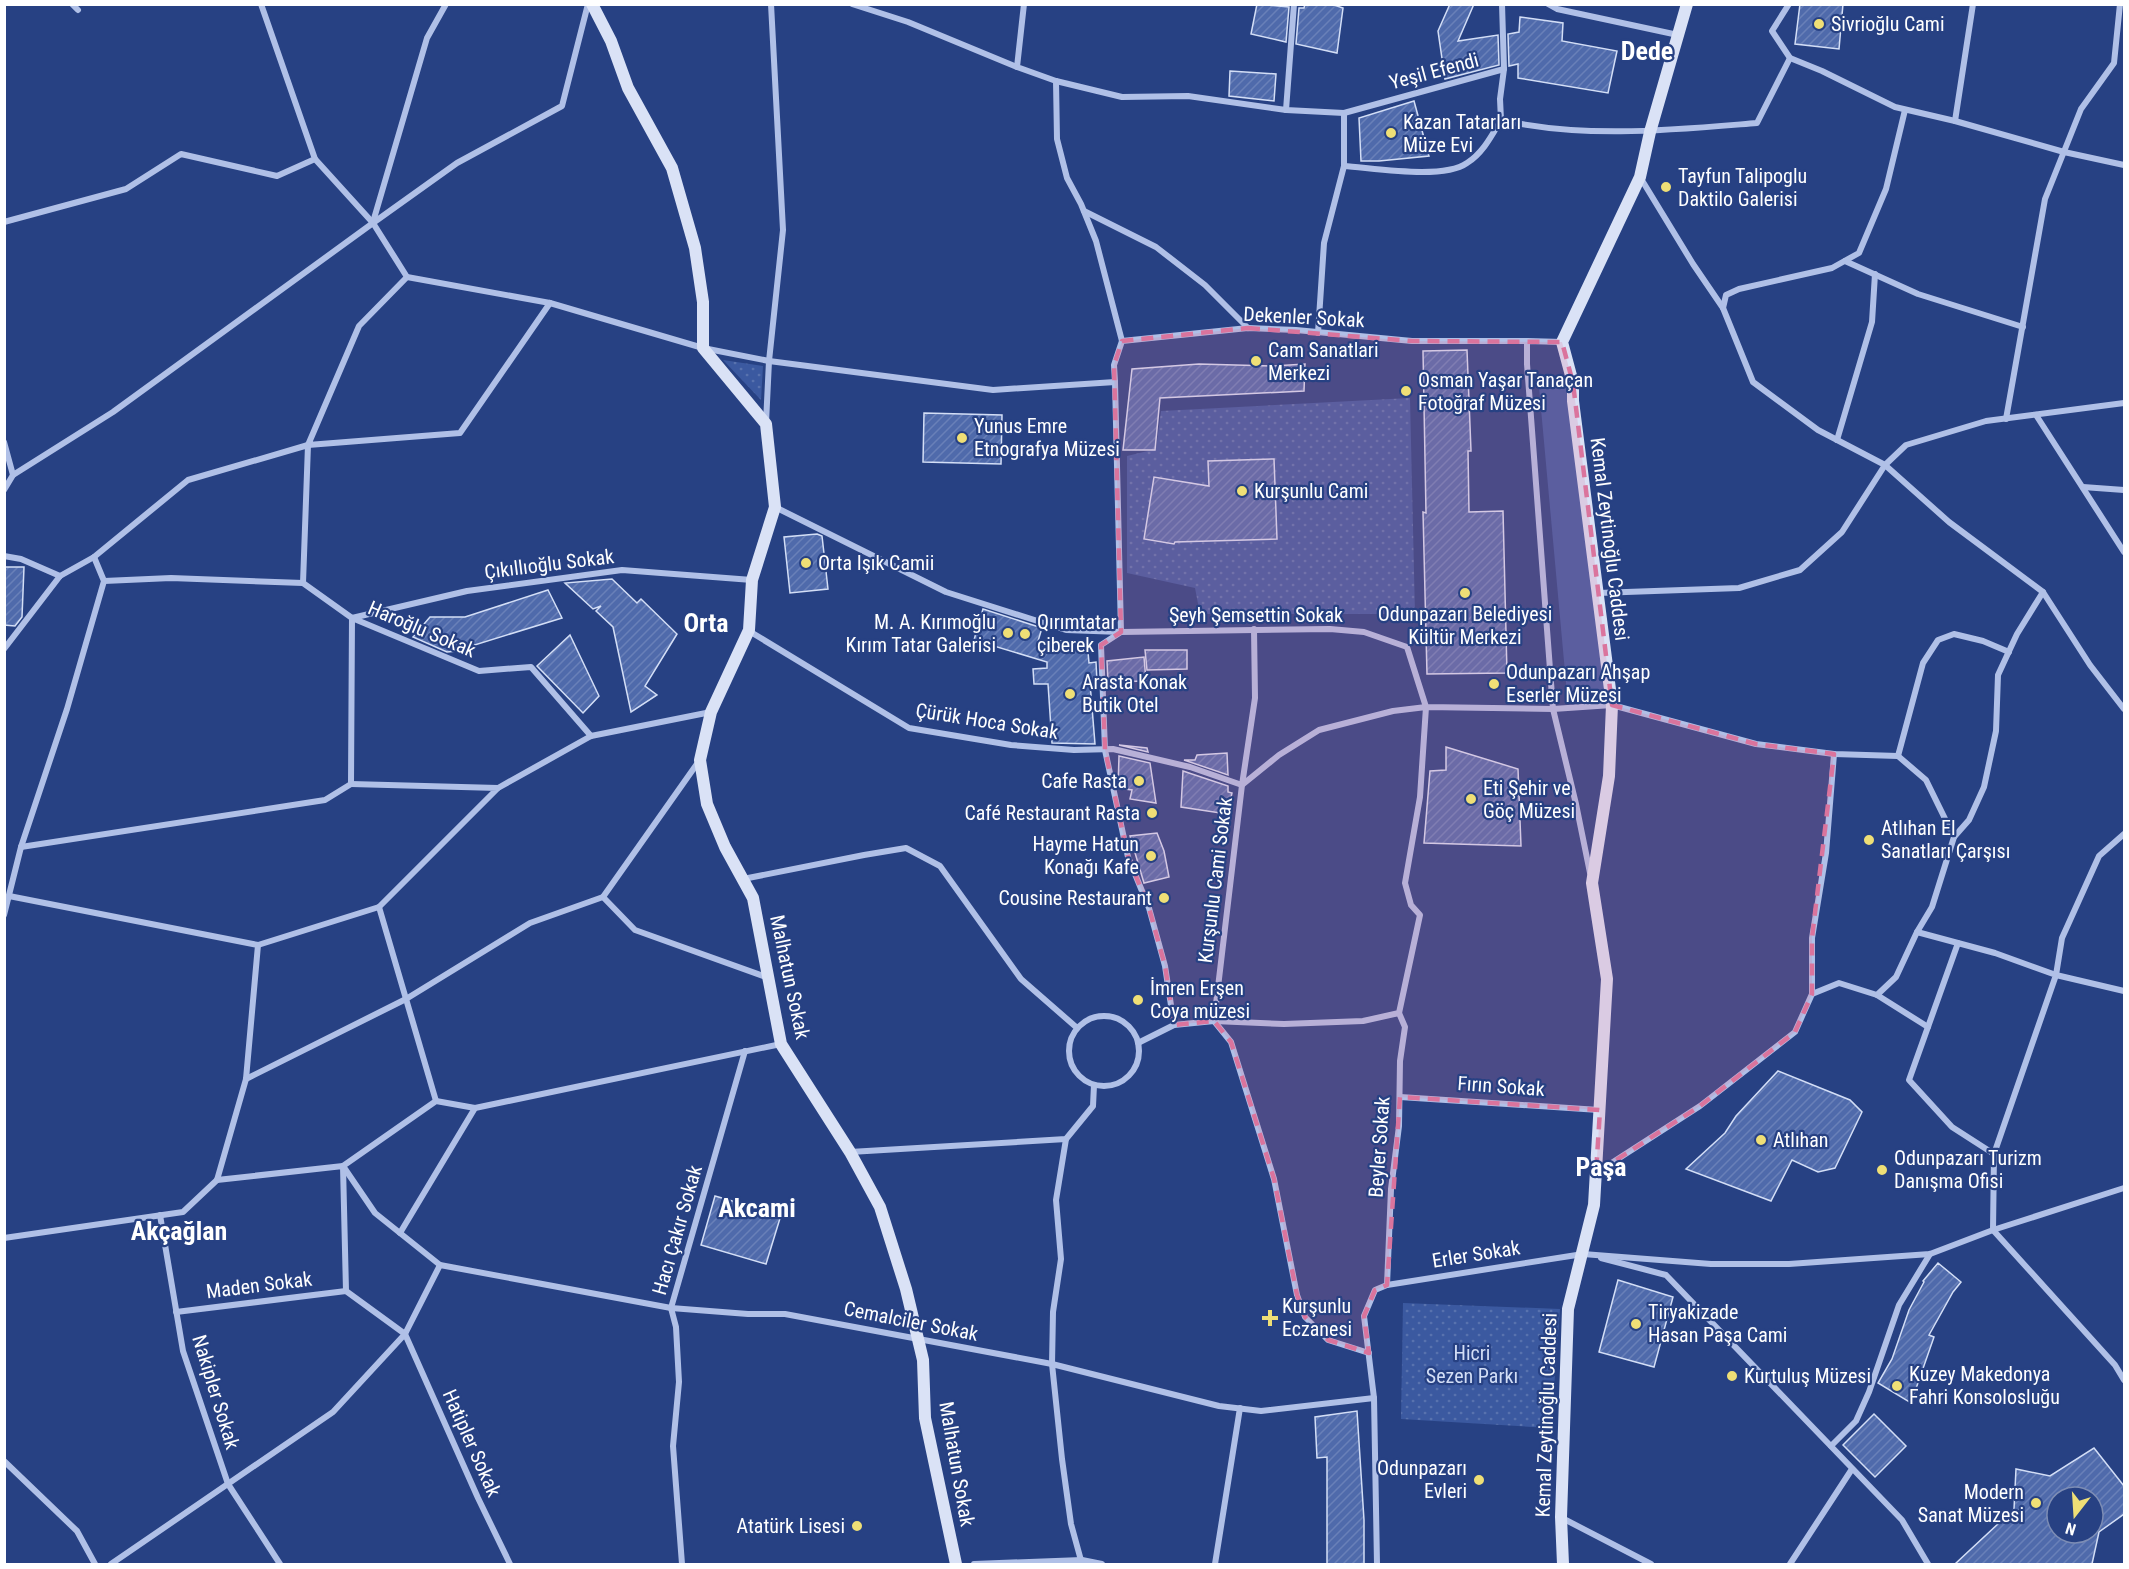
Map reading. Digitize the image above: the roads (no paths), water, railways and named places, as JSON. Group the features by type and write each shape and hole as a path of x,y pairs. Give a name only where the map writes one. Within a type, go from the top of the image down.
{"street":[{"path":"72,4 78,10"},
{"path":"261,4 315,159 373,223 406,277 550,303 703,348 769,361 993,390 1114,382"},
{"path":"373,223 427,38 446,4"},
{"path":"4,490 13,475 113,412 457,163 562,106 590,4"},
{"path":"590,4 611,41 628,88 672,168 696,248 703,302 703,348 766,424"},
{"path":"766,424 769,361 783,230 771,4"},
{"name":"Yeşil Efendi","path":"852,4 908,22 1056,81 1122,97 1188,96 1286,110 1344,113 1504,69 1502,4"},
{"path":"1017,67 1024,4"},
{"path":"1286,110 1294,4"},
{"path":"1548,4 1557,9 1678,35"},
{"path":"1563,342 1640,177 1650,132 1687,4"},
{"path":"1789,4 1772,31 1790,58 1895,107 1956,121 2064,152 2124,165"},
{"path":"1956,121 1973,4"},
{"path":"2006,419 2045,199 2081,110 2114,63 2120,4"},
{"path":"1502,120 1518,124 1584,131 1650,132 1757,123 1790,58"},
{"path":"1344,166 1444,172 1466,164 1483,149 1502,120 1500,99 1504,69"},
{"path":"1056,81 1057,139 1067,178 1096,241 1122,341 1114,365 1121,632 1101,645 1106,750 1128,857 1149,908 1165,966 1174,1025"},
{"path":"1723,308 1726,295 1832,268 1859,253 1886,189 1905,110"},
{"path":"1318,333 1324,243 1344,166 1344,113"},
{"path":"4,222 126,189 181,154 277,176 315,159"},
{"path":"1640,177 1723,308 1753,382 1818,430 1886,465 1949,522 2043,592 2090,665 2124,709"},
{"path":"1083,211 1156,247 1204,285 1248,328"},
{"path":"1845,261 1918,294 2023,327"},
{"path":"1837,440 1872,322 1875,274"},
{"path":"303,583 308,445 359,326 406,277"},
{"path":"4,649 60,576 94,557 188,480 308,445 460,433 550,303"},
{"name":"Dekenler Sokak","path":"1122,341 1248,328 1412,340 1563,342"},
{"path":"1527,341 1553,709 1592,883"},
{"name":"Kemal Zeytinoğlu Caddesi","path":"1563,342 1573,383 1573,401 1612,705 1609,776 1592,883 1607,979 1600,1110 1594,1205 1568,1308 1561,1518 1563,1564"},
{"path":"1598,593 1739,588 1800,570 1842,532 1886,465 1906,446 1986,421 2124,403"},
{"path":"2036,415 2124,552"},
{"name":"Malhatun Sokak","path":"766,424 775,507 752,580 749,630 711,712 700,760 707,804 725,847 753,898 781,1044 850,1152 880,1207 906,1289 923,1360 926,1418 956,1564"},
{"path":"4,442 13,475"},
{"path":"2083,487 2124,490"},
{"name":"Şeyh Şemsettin Sokak","path":"775,507 946,592 1066,630 1121,632 1330,628 1364,632 1407,647 1426,707 1420,797 1405,883 1411,905 1420,915 1399,1013"},
{"path":"4,556 21,560 60,576"},
{"path":"4,915 21,847 68,709 105,581 94,557"},
{"name":"Çıkıllıoğlu Sokak","path":"352,618 467,591 622,570 752,580"},
{"path":"105,581 171,578 303,583 352,618 351,784"},
{"path":"1877,995 1896,977 1917,932 1932,907 1954,837 1969,820 1984,787 1996,731 1998,675 2017,634 2043,592"},
{"name":"Haroğlu Sokak","path":"352,618 479,671 531,667 591,736"},
{"path":"1242,785 1256,698 1254,629"},
{"name":"Çürük Hoca Sokak","path":"749,630 909,728 1011,745 1074,750 1113,750 1190,767 1242,785"},
{"path":"1954,837 1926,780 1898,756 1923,663 1938,640 1954,634 1983,641 2009,652"},
{"name":"Kurşunlu Cami Sokak","path":"1214,1022 1242,785 1279,755 1318,730 1393,711 1426,707 1553,709 1612,705 1756,744 1834,754 1898,756"},
{"path":"9,896 258,945 379,907 498,788 591,736 711,712"},
{"path":"1596,1173 1700,1106 1795,1032 1812,994 1812,938 1826,853 1834,754"},
{"path":"246,1080 406,999 530,923 603,897 700,760"},
{"path":"21,847 325,800 351,784 498,788"},
{"path":"2124,834 2099,856 2062,939 2056,975 1994,1154 1993,1230 2115,1365 2124,1380"},
{"path":"742,879 906,848 940,866 1021,979 1077,1028"},
{"path":"603,897 635,930 769,978"},
{"path":"379,907 436,1101"},
{"path":"1917,932 1995,953 2056,975 2124,990"},
{"path":"1958,943 1909,1080 1952,1126 1994,1154"},
{"path":"4,1238 183,1212 217,1180 246,1080 258,945"},
{"path":"1812,994 1839,983 1877,995 1928,1027"},
{"path":"1138,1043 1174,1025 1214,1022 1284,1024 1363,1021 1399,1013"},
{"name":"Beyler Sokak","path":"1387,1285 1391,1189 1399,1126 1400,1061 1405,1027 1399,1013"},
{"path":"1107,1015 1118,1018 1127,1024 1138,1043 1139,1054 1136,1066 1129,1076 1118,1083 1107,1086 1094,1085 1079,1076 1069,1060 1070,1037 1085,1020 1096,1016 1107,1015"},
{"path":"1214,1022 1231,1042 1274,1179 1297,1294 1305,1317 1328,1340 1369,1353 1374,1398 1377,1564"},
{"path":"217,1180 343,1166 436,1101 475,1108 781,1044"},
{"name":"Hacı Çakır Sokak","path":"682,1564 673,1446 679,1382 676,1327 671,1308 745,1052"},
{"path":"1082,1562 1071,1524 1052,1365 1053,1312 1061,1259 1056,1200 1066,1139 1093,1106 1094,1085"},
{"name":"Fırın Sokak","path":"1400,1097 1600,1110"},
{"path":"400,1233 475,1108"},
{"path":"850,1152 1066,1139"},
{"path":"111,1564 333,1412 405,1334 440,1265 375,1213 343,1166"},
{"path":"343,1166 346,1291 405,1334"},
{"path":"1583,1254 1722,1264 1789,1264 1930,1254 1993,1230 2124,1188"},
{"name":"Nakipler Sokak","path":"160,1215 183,1351 228,1484 280,1564"},
{"path":"1583,1254 1666,1275 1902,1521 1928,1564"},
{"name":"Erler Sokak","path":"1369,1353 1364,1316 1375,1290 1387,1285 1583,1254"},
{"path":"1831,1446 1856,1421 1869,1392 1899,1305 1930,1254"},
{"name":"Cemalciler Sokak","path":"440,1265 671,1308 748,1314 785,1314 1052,1365 1220,1406 1261,1411 1374,1398"},
{"name":"Maden Sokak","path":"176,1312 346,1291"},
{"name":"Hatipler Sokak","path":"405,1334 510,1564"},
{"path":"1215,1564 1240,1408"},
{"path":"4,1461 77,1531 95,1564"},
{"path":"1790,1564 1852,1469"},
{"path":"1561,1518 1651,1564"},
{"path":"974,1564 1082,1562 1102,1564"}],"place":[{"name":"Sivrioğlu Cami","path":"1819,24"},
{"name":"Kazan Tatarları Müze Evi","path":"1391,133"},
{"name":"Tayfun Talipoglu Daktilo Galerisi","path":"1666,187"},
{"name":"Cam Sanatlari Merkezi","path":"1256,361"},
{"name":"Osman Yaşar Tanaçan Fotoğraf Müzesi","path":"1406,391"},
{"name":"Yunus Emre Etnografya Müzesi","path":"962,438"},
{"name":"Kurşunlu Cami","path":"1242,491"},
{"name":"Orta Işık Camii","path":"806,563"},
{"name":"Odunpazarı Belediyesi Kültür Merkezi","path":"1465,593"},
{"name":"M. A. Kırımoğlu Kırım Tatar Galerisi","path":"1008,633"},
{"name":"Qırımtatar çiberek","path":"1025,634"},
{"name":"Odunpazarı Ahşap Eserler Müzesi","path":"1494,684"},
{"name":"Arasta Konak Butik Otel","path":"1070,694"},
{"name":"Cafe Rasta","path":"1139,781"},
{"name":"Eti Şehir ve Göç Müzesi","path":"1471,799"},
{"name":"Café Restaurant Rasta","path":"1152,813"},
{"name":"Atlıhan El Sanatları Çarşısı","path":"1869,840"},
{"name":"Hayme Hatun Konağı Kafe","path":"1151,856"},
{"name":"Cousine Restaurant","path":"1164,898"},
{"name":"İmren Erşen Coya müzesi","path":"1138,1000"},
{"name":"Atlıhan","path":"1761,1140"},
{"name":"Odunpazarı Turizm Danışma Ofisi","path":"1882,1170"},
{"name":"Kurşunlu Eczanesi","path":"1270,1318"},
{"name":"Tiryakizade Hasan Paşa Cami","path":"1636,1324"},
{"name":"Kurtuluş Müzesi","path":"1732,1376"},
{"name":"Kuzey Makedonya Fahri Konsolosluğu","path":"1897,1386"},
{"name":"Odunpazarı Evleri","path":"1479,1480"},
{"name":"Modern Sanat Müzesi","path":"2036,1503"},
{"name":"Atatürk Lisesi","path":"857,1526"}],"district":[{"name":"Dede","path":"1647,51"},
{"name":"Orta","path":"706,623"},
{"name":"Paşa","path":"1601,1167"},
{"name":"Akcami","path":"757,1208"},
{"name":"Akçağlan","path":"179,1231"}],"park label":[{"name":"Hicri Sezen Parkı","path":"1472,1364"}]}
